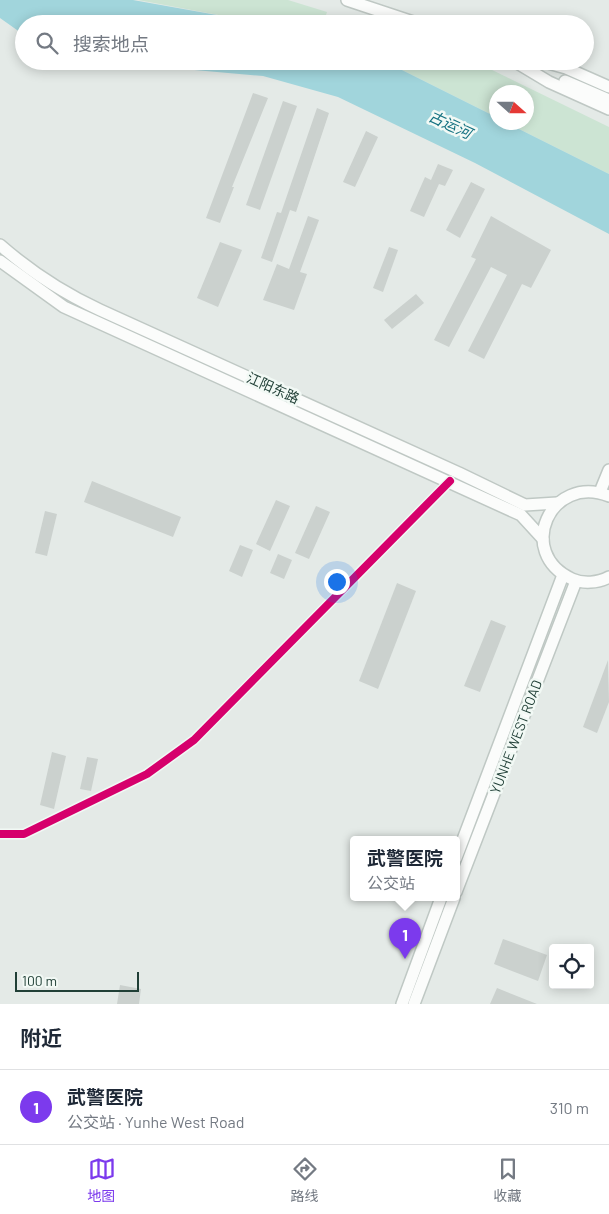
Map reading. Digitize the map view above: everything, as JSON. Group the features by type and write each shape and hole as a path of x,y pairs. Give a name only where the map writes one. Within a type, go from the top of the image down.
{"main road":[{"path":"347,0 392,15"},
{"path":"529,70 549,82 609,109"},
{"path":"542,70 609,100"},
{"path":"571,70 609,87"},
{"name":"江阳东路","path":"0,245 16,259 69,296 459,473 525,505 557,503"},
{"name":"江阳东路","path":"0,262 64,306 521,514 543,539"},
{"path":"609,470 604,494 585,491 570,495 557,503 548,515 543,539 546,553 552,566 563,575 576,581 591,582 609,577"},
{"name":"YUNHE WEST ROAD","path":"460,847 563,575"},
{"name":"YUNHE WEST ROAD","path":"460,882 576,581"},
{"path":"402,1004 440,901"},
{"path":"414,1004 453,901"}],"street":[{"path":"0,834 24,834 147,774 194,740 450,482"}],"green space":[{"path":"138,0 288,0 327,12 326,15 219,15"},
{"path":"402,70 492,70 523,85 489,85 489,114"},
{"path":"534,90 609,127 609,174 521,130 534,130"}],"water":[{"path":"0,0 133,0 217,15 15,15 15,29 0,18"},
{"name":"古运河","path":"195,70 402,70 489,114 489,130 521,130 609,174 609,234 475,163 338,97 263,76"}],"building":[{"path":"253,93 268,98 232,187 234,187 220,223 206,218"},
{"path":"283,101 297,106 260,210 246,205"},
{"path":"317,108 329,113 296,212 290,210 272,262 261,258 277,212 281,213"},
{"path":"366,131 378,137 355,187 343,182"},
{"path":"438,164 453,170 445,186 439,184 424,217 410,211 425,177 431,180"},
{"path":"471,182 485,189 460,238 446,230"},
{"path":"308,216 319,220 300,272 307,274 294,310 263,300 277,264 289,269"},
{"path":"491,216 551,250 531,288 522,284 484,359 468,351 507,275 491,267 449,347 434,340 476,259 471,257"},
{"path":"220,242 242,250 218,307 197,298"},
{"path":"389,247 398,250 383,292 373,288"},
{"path":"416,294 424,303 392,329 384,320"},
{"path":"92,481 181,517 173,537 84,502"},
{"path":"276,500 290,506 270,551 256,544"},
{"path":"316,506 330,512 309,559 295,553"},
{"path":"45,511 57,514 47,556 35,553"},
{"path":"240,545 253,550 242,577 229,571"},
{"path":"278,554 292,560 284,579 270,573"},
{"path":"397,583 416,591 378,689 359,681"},
{"path":"491,620 506,626 480,692 464,686"},
{"path":"608,660 609,702 597,733 583,727"},
{"path":"52,752 66,756 54,809 40,805"},
{"path":"87,757 98,759 91,791 80,789"},
{"path":"503,939 547,955 538,981 494,964"},
{"path":"120,985 141,989 139,1004 117,1004"},
{"path":"497,988 537,1004 490,1004"}],"cycle path":[{"path":"0,834 24,834 147,774 194,740 450,481"}],"place":[{"name":"武警医院","path":"405,959"}]}
